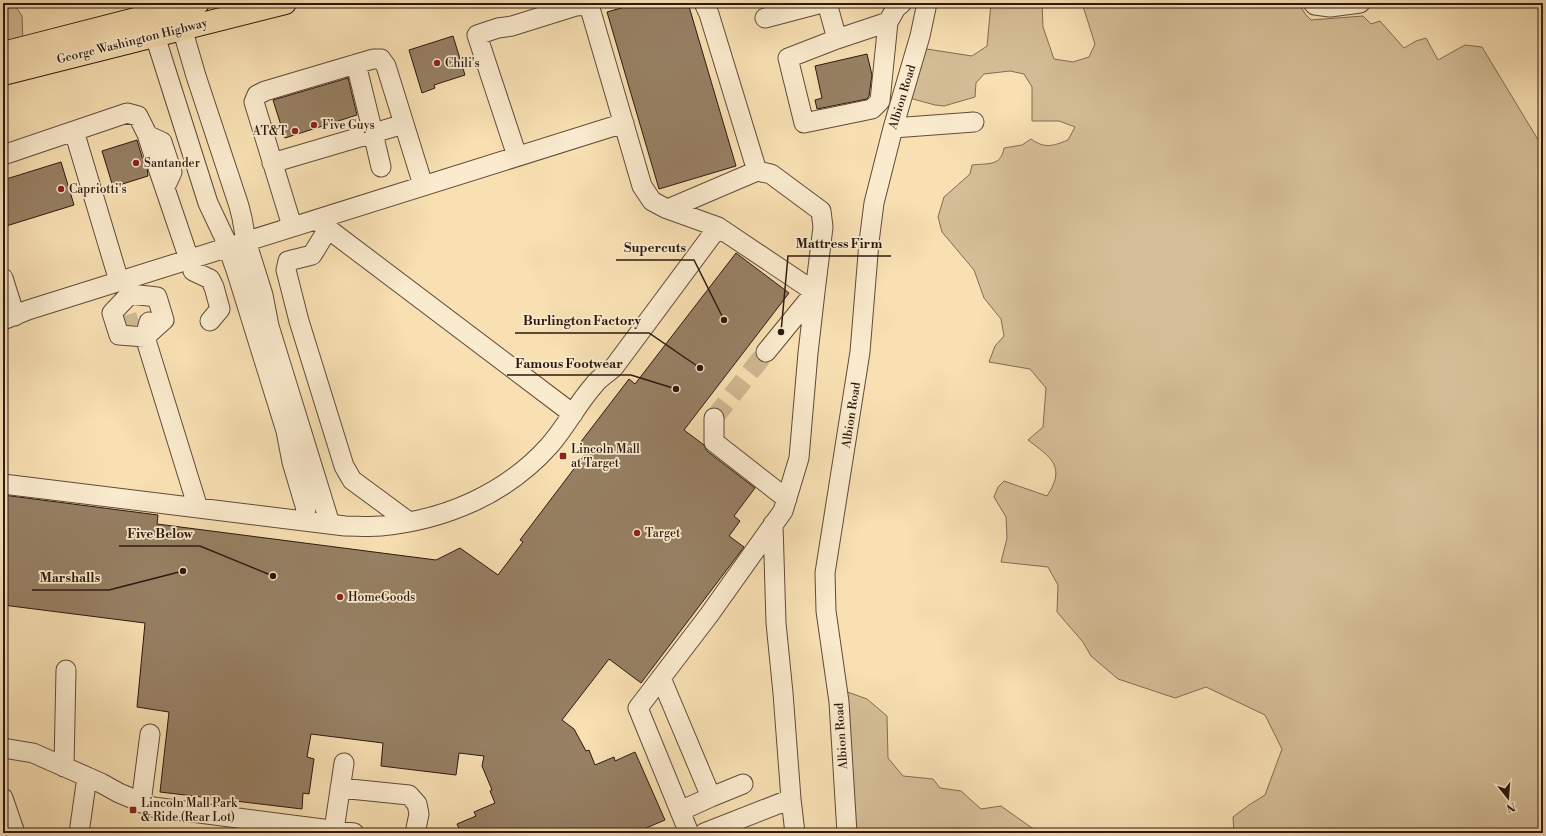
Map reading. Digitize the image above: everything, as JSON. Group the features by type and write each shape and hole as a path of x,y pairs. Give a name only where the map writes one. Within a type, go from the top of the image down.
{"main road":[{"name":"George Washington Highway","path":"3,53 167,7 198,3"},
{"name":"George Washington Highway","path":"3,74 285,3"}],"street":[{"path":"704,3 757,171"},
{"path":"765,18 822,3"},
{"path":"827,3 837,39"},
{"path":"888,22 837,39 788,58 804,123 872,109 880,101 888,22 896,8 902,3"},
{"name":"Albion Road","path":"847,833 839,702 826,611 825,574 860,352 869,242 874,203 893,128 919,42 927,3"},
{"path":"1313,3 1315,5 1330,7 1360,3"},
{"path":"517,156 477,35 498,28 512,26 576,6 592,4 642,186 652,201 668,209 718,227 815,292"},
{"path":"167,7 182,28 196,76 239,206 244,224 246,241 263,295 269,326 330,524"},
{"path":"167,7 155,36 208,203 228,247 286,430 292,462 306,508 304,521"},
{"path":"292,226 254,102 257,95 265,91 373,59 381,59 386,66 423,185"},
{"path":"356,64 381,167"},
{"path":"3,155 127,114 138,116 147,134 191,265 210,279 214,287 220,309 210,321"},
{"path":"3,278 9,318 36,308 125,285 191,265 228,247 292,226 321,224 423,185 624,122"},
{"path":"893,128 974,122"},
{"path":"272,163 404,124"},
{"path":"74,131 125,285 140,322 198,508"},
{"path":"147,134 162,142 172,172 166,194"},
{"path":"668,209 757,171 771,174 821,211 823,227 815,292 799,458 783,511 709,615 638,708 689,833"},
{"path":"321,224 573,414"},
{"path":"321,224 312,255 288,261 286,270 299,321 344,466 352,480 409,522"},
{"path":"3,484 345,526 380,526 409,522 455,510 510,481 528,467 548,446 594,384 614,366 718,227"},
{"path":"125,285 157,297 164,320 140,322 119,335 112,313 125,285"},
{"path":"766,352 815,292"},
{"path":"714,418 714,442 787,499"},
{"path":"773,524 776,623 795,833"},
{"path":"64,767 66,670"},
{"path":"661,678 711,797"},
{"path":"141,802 150,734"},
{"path":"3,748 33,753 153,807 354,833"},
{"path":"334,830 344,763"},
{"path":"79,833 87,777"},
{"path":"680,811 743,784"},
{"path":"340,788 409,795 417,804 419,814 415,833"},
{"path":"3,798 15,833"},
{"path":"704,833 791,799"}],"shaded area":[{"path":"991,3 1042,3 1043,27 1054,59 1073,62 1089,57 1095,44 1082,3 1298,3 1311,20 1363,16 1371,24 1380,21 1404,48 1416,41 1426,38 1438,60 1465,45 1482,47 1543,148 1543,833 1234,833 1233,817 1265,795 1282,749 1265,715 1206,687 1175,698 1118,679 1091,656 1083,642 1057,612 1058,585 1048,567 1001,562 1007,538 1006,517 994,497 998,487 1004,481 1047,496 1056,477 1056,470 1049,457 1028,440 1043,427 1046,388 1030,369 989,362 995,346 1004,336 1001,319 984,298 974,270 942,232 938,217 944,197 970,174 972,165 988,164 997,161 1000,158 1004,148 1022,145 1031,139 1049,146 1063,142 1068,140 1075,127 1059,121 1032,121 1032,87 1024,74 1010,71 984,74 976,83 975,97 944,106 902,96 920,48 972,56 987,46"},
{"path":"16,7 22,16 23,43 3,48 3,9"},
{"path":"836,688 867,699 887,716 888,758 903,776 933,779 940,788 961,791 981,809 1001,806 1032,828 1049,833 847,833"}],"building":[{"path":"639,3 688,3 736,166 659,189 607,12"},
{"name":"Chili's","path":"453,36 465,75 434,85 435,88 422,93 409,50"},
{"path":"867,54 872,75 869,96 867,99 817,109 815,100 822,98 815,66"},
{"path":"348,78 357,115 285,138 273,100"},
{"name":"Santander","path":"137,140 142,157 149,163 147,166 148,176 113,187 102,151"},
{"path":"61,162 74,205 3,227 3,180"},
{"path":"736,253 789,293 684,430 704,445 707,451 755,488 734,516 740,521 729,536 744,547 641,683 609,659 562,720 574,729 586,751 589,750 595,765 614,757 615,761 635,752 665,820 646,828 649,833 461,833 457,824 476,816 474,812 495,803 490,791 492,790 482,766 484,756 459,753 456,775 381,766 383,743 311,734 307,757 314,759 309,794 303,793 302,809 160,792 169,712 137,707 145,623 3,605 3,495 158,515 157,524 436,560 460,548 498,575 523,542 520,540 589,449 580,443 629,379 635,384"}],"tunnel":[{"path":"127,315 131,327"},
{"path":"714,418 766,352"}],"place":[{"name":"Chili's","path":"437,63"},
{"name":"Five Guys","path":"314,125"},
{"name":"AT&T","path":"295,131"},
{"name":"Santander","path":"136,163"},
{"name":"Capriotti's","path":"61,189"},
{"name":"Supercuts","path":"724,320"},
{"name":"Mattress Firm","path":"781,332"},
{"name":"Burlington Factory","path":"700,368"},
{"name":"Famous Footwear","path":"676,389"},
{"name":"Lincoln Mall at Target","path":"563,456"},
{"name":"Target","path":"637,533"},
{"name":"Marshalls","path":"183,571"},
{"name":"Five Below","path":"273,576"},
{"name":"HomeGoods","path":"340,597"},
{"name":"Lincoln Mall Park & Ride (Rear Lot)","path":"133,810"}]}
